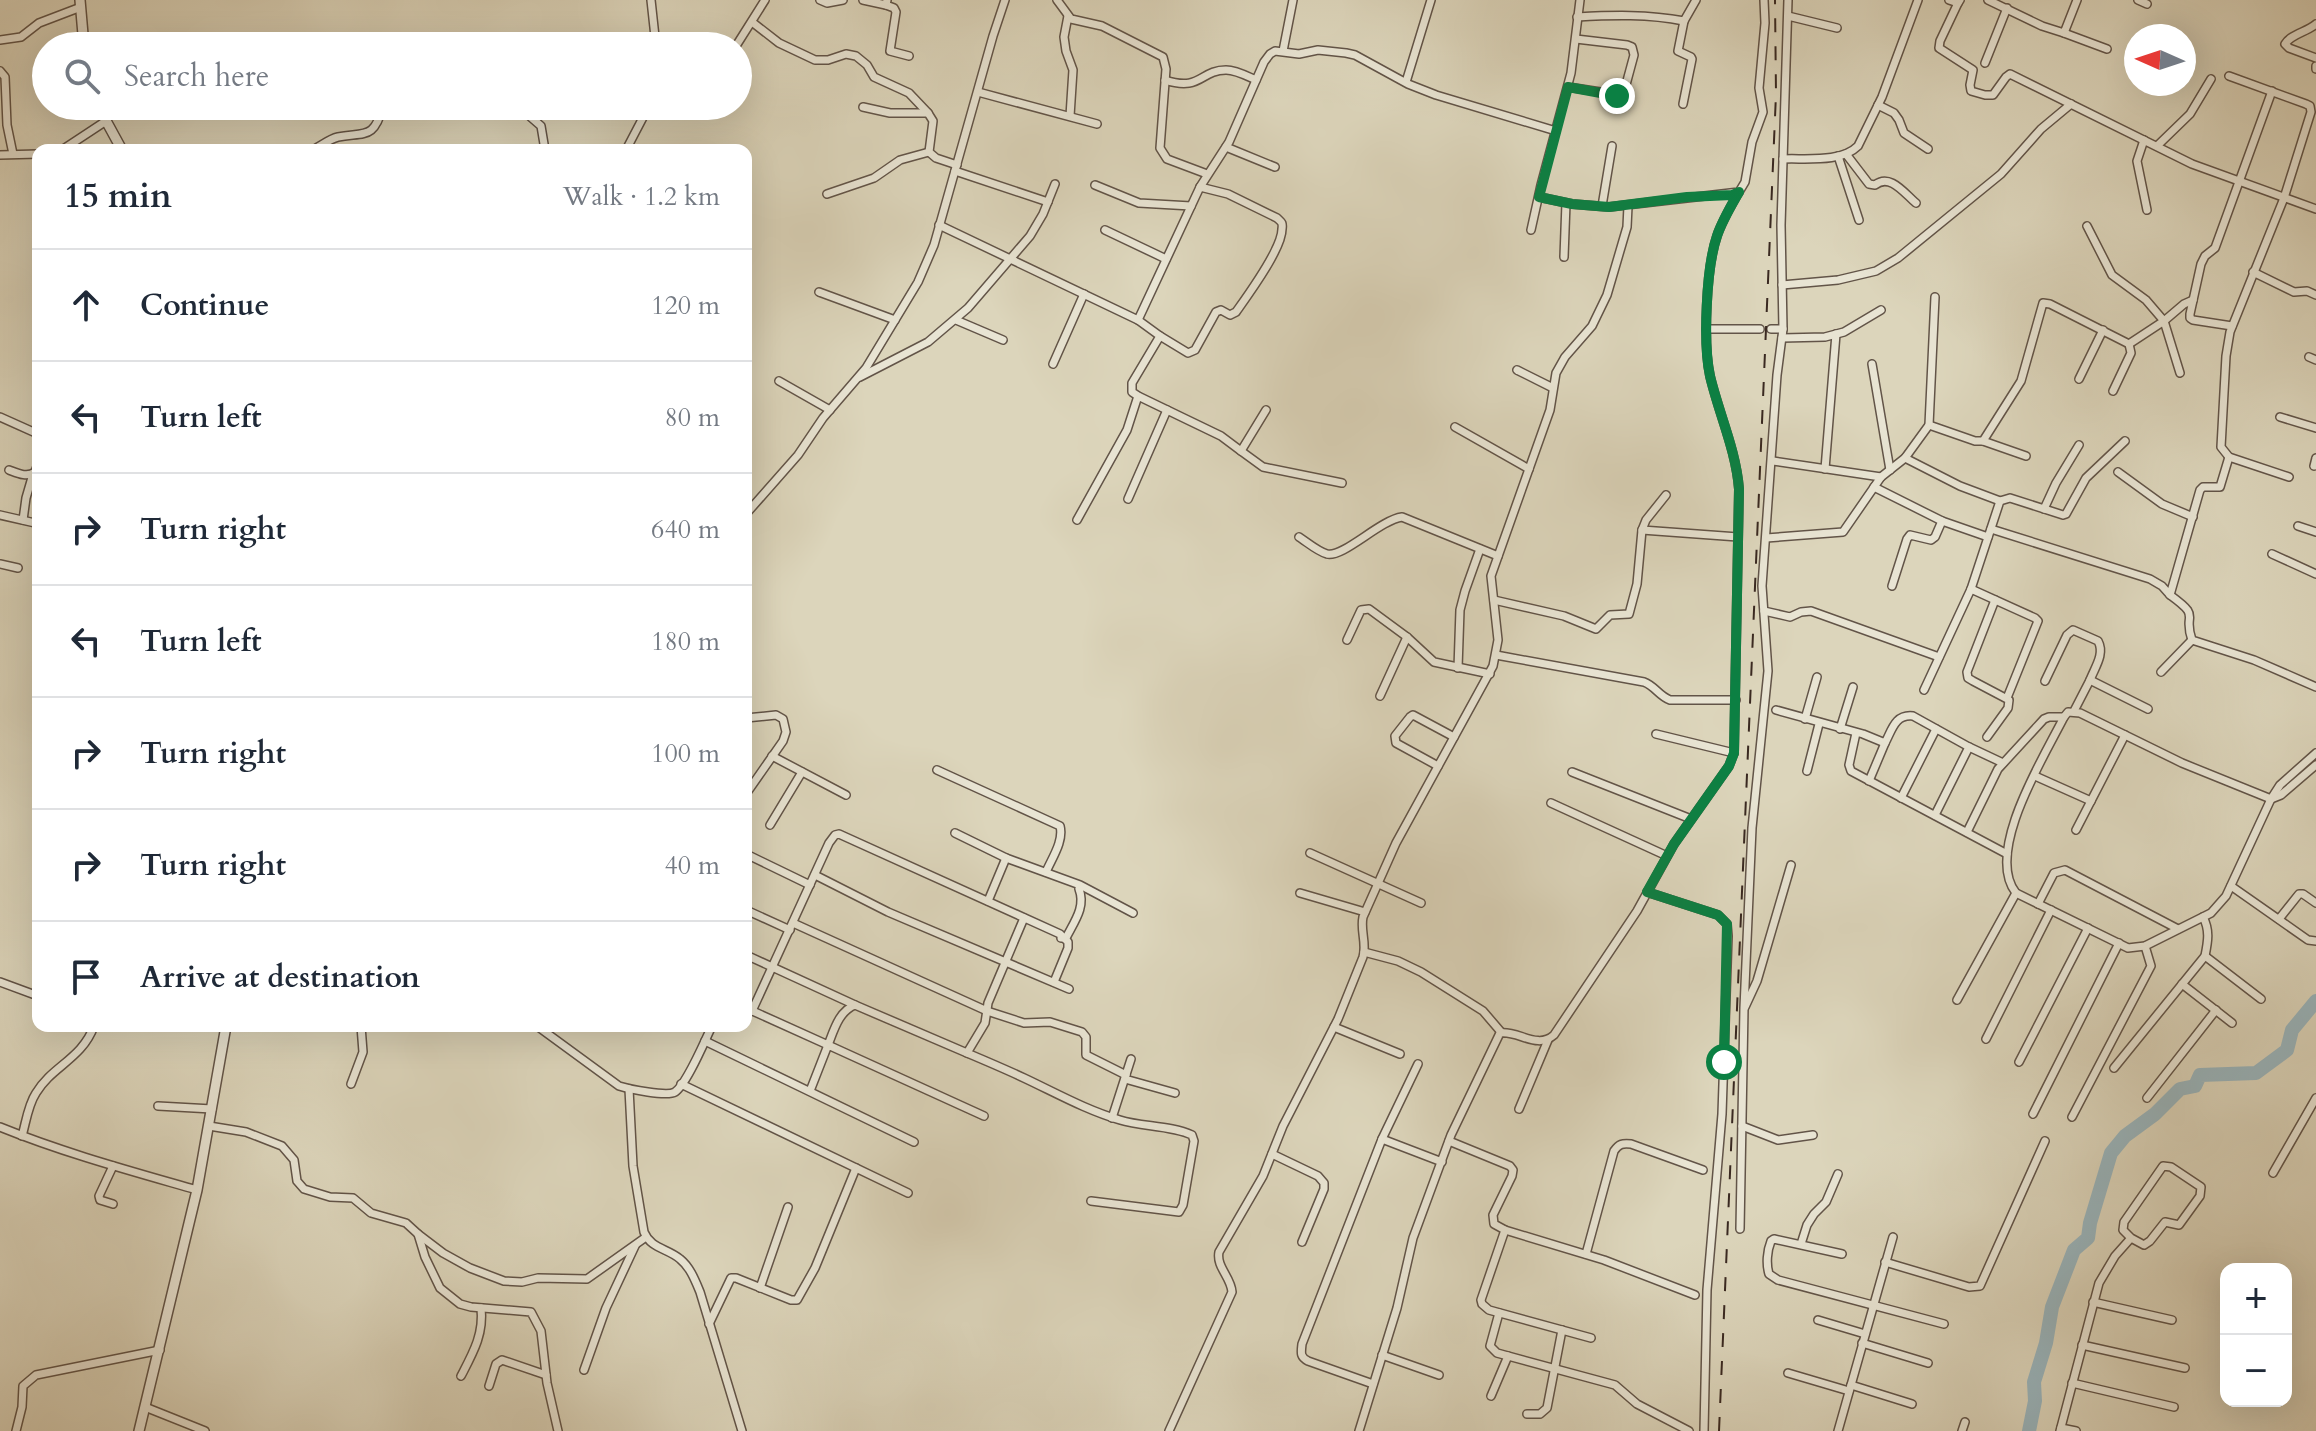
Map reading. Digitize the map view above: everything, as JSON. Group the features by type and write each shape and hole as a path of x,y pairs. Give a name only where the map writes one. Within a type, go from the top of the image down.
{"street":[{"path":"651,0 654,32"},
{"path":"745,32 765,0"},
{"path":"820,0 827,3 843,0"},
{"path":"863,0 887,3 894,8 890,51 909,56"},
{"path":"752,507 859,378 926,266 1005,0"},
{"path":"1057,0 1068,16 1079,22 1102,26 1163,57 1162,154 1167,159 1207,174"},
{"path":"1283,51 1293,0"},
{"path":"1406,82 1431,0"},
{"path":"1531,230 1568,87 1580,0"},
{"path":"1683,104 1692,59 1678,51 1684,21 1696,0"},
{"path":"1364,952 1398,961 1421,972 1483,1011 1501,1032 1539,1042 1548,1040 1612,950 1667,856 1729,766 1734,753 1736,700 1737,470 1710,378 1706,329 1712,253 1717,234 1743,187 1752,142 1763,112 1759,88 1764,0"},
{"path":"1740,1229 1744,1008 1754,789 1768,671 1762,586 1783,329 1781,225 1788,0"},
{"path":"1783,159 1842,155 1858,146 1878,105 1918,0"},
{"path":"1949,0 1959,1 1939,48 1973,70 1971,91 1993,95 2010,74 2206,170 2316,209"},
{"path":"1988,0 2042,26 2107,49"},
{"path":"2064,33 2077,0"},
{"path":"2138,0 2147,4"},
{"path":"0,40 21,37 39,23 80,4 83,32"},
{"path":"1985,63 2007,8"},
{"path":"1577,17 1623,14 1684,21"},
{"path":"1068,16 1064,37 1073,70 1070,116"},
{"path":"1788,16 1837,28"},
{"path":"752,22 784,46 815,60 824,61 846,54 856,56 867,65 874,77 909,93 933,121 929,152"},
{"path":"2316,24 2307,32 2288,39 2285,44 2316,58"},
{"path":"1568,87 1620,95 1624,92 1634,55 1632,47 1627,45 1576,39"},
{"path":"1138,320 1200,187 1226,147 1270,54 1283,51 1299,54 1318,50 1355,55 1406,82 1458,103 1556,131"},
{"path":"1165,80 1184,85 1225,70 1256,80"},
{"path":"0,71 5,77 7,125 13,154"},
{"path":"2229,76 2306,104 2311,112 2284,198 2232,326 2226,356 2221,447 2229,457 2289,477"},
{"path":"2157,146 2190,114 2211,79"},
{"path":"2232,326 2193,320 2190,314 2201,264 2215,248 2272,91"},
{"path":"978,92 1097,124"},
{"path":"1782,285 1838,280 1876,271 1887,265 2001,174 2041,129 2071,104"},
{"path":"1878,105 1894,113 1904,133 1928,149"},
{"path":"863,107 890,113 928,113"},
{"path":"324,144 336,138 364,135 378,120"},
{"path":"534,120 541,126 544,144"},
{"path":"629,144 642,120"},
{"path":"71,144 106,121 119,144"},
{"path":"2144,140 2137,161 2147,210"},
{"path":"1602,206 1612,146"},
{"path":"1226,147 1275,167"},
{"path":"929,152 956,168 1048,202"},
{"path":"827,194 874,178 900,160 929,152"},
{"path":"0,155 32,154"},
{"path":"1842,155 1869,184 1888,180 1916,203"},
{"path":"1842,155 1859,220"},
{"path":"859,378 928,342 956,320 1037,224 1055,184"},
{"path":"1095,185 1139,203 1191,206"},
{"path":"939,225 1138,320 1188,353 1195,350 1216,312 1221,310 1230,315 1236,312 1263,272 1282,231 1277,218 1228,194 1200,187"},
{"path":"1539,197 1566,203 1628,206 1739,192"},
{"path":"1564,257 1566,203"},
{"path":"1169,1431 1232,1292 1218,1261 1219,1252 1256,1189 1283,1126 1334,1027 1364,952 1361,925 1377,883 1490,674 1498,640 1491,576 1550,410 1561,363 1586,334 1607,295 1627,227 1628,206"},
{"path":"2087,226 2112,275 2146,300 2164,321 2180,373"},
{"path":"1105,230 1166,259"},
{"path":"2253,272 2294,292 2307,291 2316,295"},
{"path":"819,292 895,320"},
{"path":"1053,364 1084,294"},
{"path":"1766,538 1843,532 1881,477 1905,458 1929,425 1935,297"},
{"path":"2129,344 2193,300"},
{"path":"1983,441 2026,370 2043,303 2129,344 2131,353 2113,391"},
{"path":"1782,338 1836,334 1853,328 1881,310"},
{"path":"956,320 1003,340"},
{"path":"1706,329 1760,329"},
{"path":"1771,329 1783,329"},
{"path":"2079,379 2103,330"},
{"path":"1825,469 1836,334"},
{"path":"1160,336 1132,383 1132,392 1221,436 1263,467 1342,483"},
{"path":"1872,364 1890,470"},
{"path":"1517,370 1553,388"},
{"path":"779,381 830,410"},
{"path":"1077,520 1121,443 1138,396"},
{"path":"1128,499 1167,410"},
{"path":"1241,451 1266,410"},
{"path":"0,417 32,431"},
{"path":"2280,417 2316,428"},
{"path":"1929,425 2026,456"},
{"path":"1455,427 1529,469"},
{"path":"1924,690 1971,589 2000,501 2010,498 2066,514 2086,478 2125,441"},
{"path":"2044,509 2079,445"},
{"path":"2170,595 2203,487 2220,487 2229,457"},
{"path":"1905,458 1960,486 2000,501"},
{"path":"1773,461 1881,477"},
{"path":"9,470 32,474"},
{"path":"2118,472 2162,504 2193,517"},
{"path":"23,520 32,477"},
{"path":"1874,487 1942,521 2150,579 2189,609 2192,640"},
{"path":"1494,600 1564,616 1596,629 1610,615 1629,614 1637,584 1642,530 1666,495"},
{"path":"0,515 32,522"},
{"path":"1299,537 1326,553 1337,553 1387,521 1402,517 1498,556"},
{"path":"1892,586 1910,535 1931,540 1942,521"},
{"path":"2298,526 2316,532"},
{"path":"1642,530 1738,537"},
{"path":"1458,668 1460,610 1480,549"},
{"path":"2272,554 2316,574"},
{"path":"0,564 18,568"},
{"path":"1971,589 2038,621 2007,698 2008,708 1987,737"},
{"path":"1995,600 1967,672 1968,678 2007,698"},
{"path":"1347,640 1358,614 1365,609 1374,611 1434,662 1490,674"},
{"path":"1764,611 1790,617 1811,611 1939,657"},
{"path":"2045,681 2067,635 2073,630 2098,641 2101,654 2074,711"},
{"path":"1380,696 1407,637"},
{"path":"2161,672 2192,640"},
{"path":"2192,640 2254,660 2316,687"},
{"path":"1496,655 1644,682 1670,700 1736,700"},
{"path":"1805,719 1817,677"},
{"path":"2090,680 2148,709"},
{"path":"1840,729 1853,687"},
{"path":"1776,710 1885,743"},
{"path":"2316,753 2280,785 2271,799 2226,896 2211,913 2145,946 2128,948 2038,904 2016,893 2008,879 2007,854 2013,822 2068,712 2074,711 2182,763 2271,799 2281,795 2316,765"},
{"path":"752,717 776,715 783,719 786,727 785,738 752,785"},
{"path":"1438,766 1396,743 1395,736 1413,715 1454,737"},
{"path":"1869,781 1895,722 1903,716 1913,716 2003,763"},
{"path":"1967,832 2003,763 2044,719 2064,717"},
{"path":"1807,771 1819,724"},
{"path":"1901,798 1936,729"},
{"path":"1856,733 1849,765 1851,771 2007,854"},
{"path":"1656,734 1734,753"},
{"path":"2076,830 2125,735"},
{"path":"1935,815 1969,747"},
{"path":"772,756 846,795"},
{"path":"937,770 1060,826 1060,840 1046,872"},
{"path":"770,825 802,772"},
{"path":"1572,772 1691,819"},
{"path":"2035,776 2091,801"},
{"path":"1551,803 1667,856"},
{"path":"955,833 1006,858 1080,885 1133,913"},
{"path":"752,1005 773,967 829,843 839,834 1062,938 1068,948 1054,982"},
{"path":"1310,853 1421,903"},
{"path":"752,857 810,885"},
{"path":"988,901 1006,858"},
{"path":"1744,1008 1757,981 1791,865"},
{"path":"2038,904 2054,873 2065,870 2178,929"},
{"path":"815,875 888,912 1069,989"},
{"path":"2231,886 2308,940 2316,941"},
{"path":"1062,938 1081,908 1079,889"},
{"path":"1647,892 1718,915 1727,924 1724,1062 1708,1278 1704,1431"},
{"path":"1300,893 1365,912"},
{"path":"1957,1000 2016,893"},
{"path":"2279,919 2299,894 2316,903"},
{"path":"1986,1039 2051,910"},
{"path":"752,912 987,1011 1024,1023 1044,1021 1082,1032 1086,1037 1086,1055 1126,1077 1175,1093"},
{"path":"2114,1068 2205,956 2209,934 2203,917"},
{"path":"967,1053 982,1030 988,1003 1024,918"},
{"path":"2019,1062 2088,928"},
{"path":"2033,1114 2119,943"},
{"path":"2072,1117 2151,966 2145,946"},
{"path":"2205,956 2261,999"},
{"path":"752,958 1023,1077 1072,1102 1112,1118 1192,1135 1194,1141 1182,1209 1173,1212 1091,1201"},
{"path":"0,982 32,994"},
{"path":"2182,984 2232,1023"},
{"path":"810,1091 843,1013 855,1005"},
{"path":"2147,1098 2216,1010"},
{"path":"752,1011 984,1116"},
{"path":"1334,1027 1400,1054"},
{"path":"22,1136 31,1102 38,1089 80,1051 91,1032"},
{"path":"139,1431 197,1190 225,1032"},
{"path":"351,1084 363,1052 361,1032"},
{"path":"545,1032 611,1081 629,1089 670,1094 677,1091 709,1032"},
{"path":"1359,1431 1397,1308 1413,1238 1449,1141 1501,1032"},
{"path":"1519,1109 1548,1040"},
{"path":"705,1041 914,1142"},
{"path":"1112,1118 1131,1059"},
{"path":"1373,1384 1302,1358 1302,1344 1382,1139 1418,1064"},
{"path":"681,1084 908,1193"},
{"path":"629,1089 633,1166 646,1237 653,1245 679,1258 700,1292 742,1431"},
{"path":"2273,1173 2316,1098"},
{"path":"158,1106 212,1109"},
{"path":"209,1126 246,1132 282,1146 294,1160 297,1181 304,1189 330,1197 353,1198 371,1213 406,1223 443,1253 470,1268 504,1281 587,1279 646,1237"},
{"path":"1742,1126 1778,1140 1813,1135"},
{"path":"0,1127 113,1166 197,1190"},
{"path":"1382,1139 1442,1162"},
{"path":"1449,1141 1511,1167 1512,1176 1492,1220 1496,1227 1586,1254 1695,1295"},
{"path":"1885,1262 1969,1287 1980,1286 2045,1141"},
{"path":"1586,1254 1618,1145 1631,1144 1703,1170"},
{"path":"1272,1154 1318,1176 1324,1183 1302,1242"},
{"path":"113,1166 99,1198 113,1204"},
{"path":"2163,1166 2171,1167 2201,1187 2200,1196 2179,1225 2165,1222 2144,1245 2131,1238 2123,1230 2124,1222 2163,1166"},
{"path":"709,1324 731,1278 797,1300 815,1268 856,1168"},
{"path":"1801,1244 1807,1225 1826,1202 1838,1174"},
{"path":"760,1288 788,1207"},
{"path":"1505,1230 1481,1300 1485,1308 1591,1338"},
{"path":"418,1234 440,1288 460,1304 528,1310 534,1314 541,1331 546,1375 558,1431"},
{"path":"1850,1431 1839,1429 1893,1237"},
{"path":"2076,1431 2060,1429 2093,1302 2105,1270 2131,1238"},
{"path":"1842,1254 1779,1239 1771,1241 1767,1269 1772,1278 1944,1324"},
{"path":"584,1370 606,1308 637,1243"},
{"path":"2093,1302 2172,1320"},
{"path":"461,1376 480,1337 481,1308"},
{"path":"1499,1313 1490,1346 1497,1353 1615,1385 1637,1404 1689,1431"},
{"path":"1818,1320 1928,1363"},
{"path":"1527,1414 1540,1414 1547,1408 1562,1330"},
{"path":"2082,1345 2185,1368"},
{"path":"16,1431 23,1386 36,1375 160,1350"},
{"path":"1382,1355 1439,1375"},
{"path":"1491,1396 1508,1356"},
{"path":"489,1386 498,1361 546,1375"},
{"path":"1788,1373 1912,1404"},
{"path":"2072,1383 2174,1407"},
{"path":"145,1407 205,1431"}],"waterway":[{"path":"2029,1431 2035,1401 2034,1382 2046,1343 2052,1307 2074,1250 2088,1238 2111,1153 2125,1136 2155,1114 2180,1089 2195,1086 2200,1075 2256,1073 2287,1050 2292,1030 2316,1001"}],"railway":[{"path":"1719,1431 1776,94 1775,0"}],"route":[{"path":"1617,96 1568,87 1539,197 1609,207 1739,192 1717,234 1712,253 1706,331 1710,378 1737,470 1739,489 1734,753 1729,766 1674,844 1647,892 1718,915 1727,924 1724,1062"}]}
